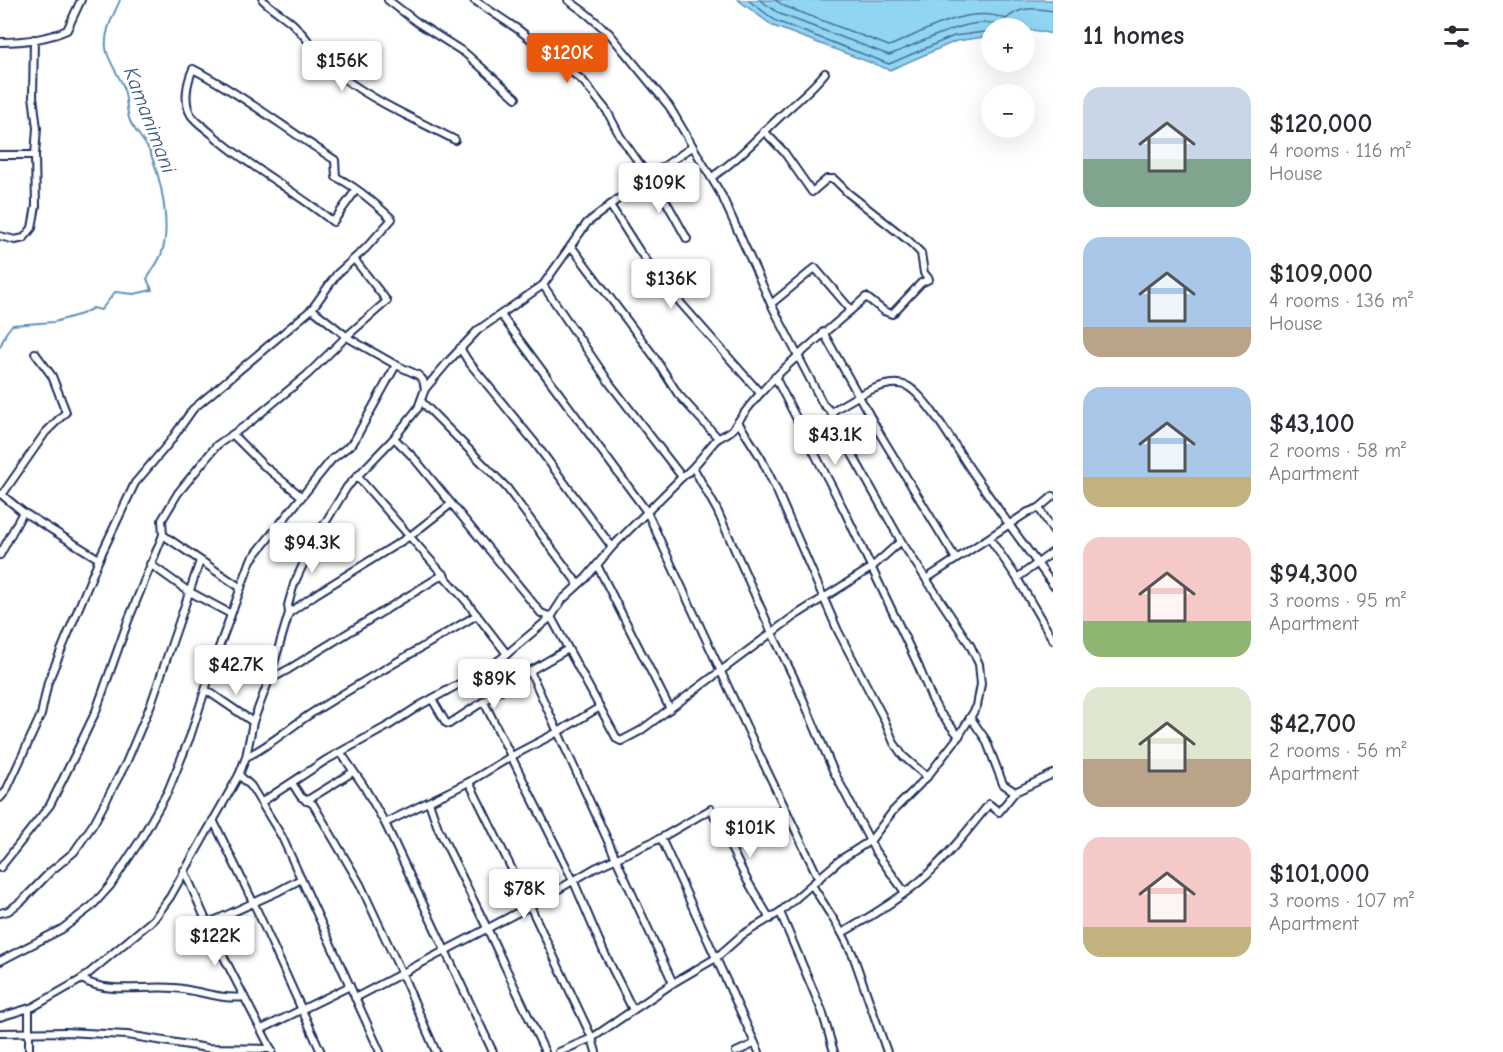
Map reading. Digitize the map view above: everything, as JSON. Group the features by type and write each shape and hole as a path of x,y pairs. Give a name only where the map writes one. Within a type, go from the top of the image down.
{"street":[{"path":"0,42 57,35 67,30 81,0"},
{"path":"263,0 291,22 322,60 340,76 381,102 455,140"},
{"path":"388,0 418,23 465,53 516,98"},
{"path":"474,0 519,30 584,81 607,111 620,136 650,177 687,239"},
{"path":"559,1052 592,1038 673,983 716,958 742,935 780,912 840,860 871,840 893,811 927,777 959,736 977,706 981,684 979,664 970,645 901,541 839,431 831,412 823,404 771,304 712,177 669,106 644,74 609,33 568,0"},
{"path":"0,236 15,240 24,238 32,228 36,206 34,39"},
{"path":"0,798 6,791 41,715 48,682 99,559 135,483 193,409 312,309 337,274 392,219 356,190 336,177 335,160 302,140 280,122 193,69 187,90 191,115 228,148 310,203 333,222 356,190"},
{"path":"712,177 815,85 825,73"},
{"path":"262,802 326,760 490,667 507,654 550,616 612,547 682,477 694,468 718,438 728,434 775,377 823,332 866,297 884,311 896,313 921,283 929,279 924,273 921,253 909,241 848,193 834,179 826,179 812,192 784,152 764,131"},
{"path":"0,1017 28,1009 82,979 154,919 170,897 239,775 246,757 252,722 269,680 289,613 288,605 294,584 313,543 347,487 394,438 418,408 425,389 478,330 543,285 587,223 692,147"},
{"path":"0,155 35,155"},
{"path":"610,205 640,252 670,291 760,393"},
{"path":"571,246 653,355 678,394 718,438"},
{"path":"0,868 50,805 96,711 150,564 163,535 162,520 178,493 218,445 307,375 387,301 354,259"},
{"path":"771,304 815,268 851,310"},
{"path":"543,285 612,385 682,477"},
{"path":"312,309 347,336 396,365 418,375 423,380 425,389"},
{"path":"501,315 647,512 819,879"},
{"path":"823,332 956,559"},
{"path":"460,348 535,443 612,547"},
{"path":"35,353 52,376 66,412 45,433 2,495 23,512 99,559"},
{"path":"0,961 62,929 92,906 110,886 141,839 168,791 190,737 251,560 332,459 353,443 396,365"},
{"path":"775,377 845,512 932,699 939,712 959,736"},
{"path":"831,412 858,395 886,384 908,387 926,405 1053,585"},
{"path":"421,400 507,488 578,584"},
{"path":"738,422 777,491 838,631 894,743 903,756 927,777"},
{"path":"232,435 263,465 301,496"},
{"path":"394,438 414,458 541,613 550,616 617,739 621,741 640,731 793,617 871,568 901,541"},
{"path":"694,468 717,510 794,678 832,770 875,851 904,891"},
{"path":"357,476 444,574 507,654"},
{"path":"926,579 1028,512 1038,508 1053,496"},
{"path":"289,613 410,536 451,504"},
{"path":"1038,508 1053,531"},
{"path":"0,555 23,512"},
{"path":"163,535 241,588"},
{"path":"990,538 1017,578 1053,640"},
{"path":"1017,578 1053,552"},
{"path":"0,913 8,911 22,901 51,871 74,852 94,823 126,763 151,704 200,561"},
{"path":"150,564 188,591 231,614"},
{"path":"597,566 670,708"},
{"path":"269,680 444,574"},
{"path":"246,757 260,751 290,727 362,682 477,615"},
{"path":"432,699 446,723 449,724 568,649"},
{"path":"531,671 673,983"},
{"path":"206,690 252,722"},
{"path":"484,702 574,882 603,950 633,1010"},
{"path":"385,824 469,782 600,706"},
{"path":"970,717 986,740 1003,784 1015,792"},
{"path":"341,753 385,824 493,1052"},
{"path":"305,801 353,772"},
{"path":"842,933 870,917 926,876 962,838 989,804 999,812 1015,792 1053,774"},
{"path":"239,775 251,786 282,837 380,1052"},
{"path":"469,782 530,906 592,1038 596,1052"},
{"path":"292,783 305,801 313,804 360,884 436,1052"},
{"path":"429,802 442,837 488,927 545,1052"},
{"path":"355,998 530,906 595,868 661,838 711,809 747,880 770,919"},
{"path":"213,820 321,1052"},
{"path":"661,838 759,1052"},
{"path":"0,1033 127,1035 207,1048 272,1051 207,924 184,870"},
{"path":"207,924 301,879"},
{"path":"812,885 842,933 853,956 887,1052"},
{"path":"780,912 822,1011 834,1052"},
{"path":"82,979 92,985 166,987 231,999 244,997"},
{"path":"262,1029 350,986"},
{"path":"28,1009 29,1052"},
{"path":"736,1052 754,1044"}],"water":[{"path":"738,0 1053,0 1053,34 1035,30 1035,18 981,18 981,37 956,41 890,70 773,26"}],"waterway":[{"name":"Kamanimani","path":"0,347 12,325 54,322 82,314 93,308 101,310 115,292 134,294 152,290 147,279 164,244 164,204 150,152 130,121 123,85 107,52 108,29 120,0"}]}
